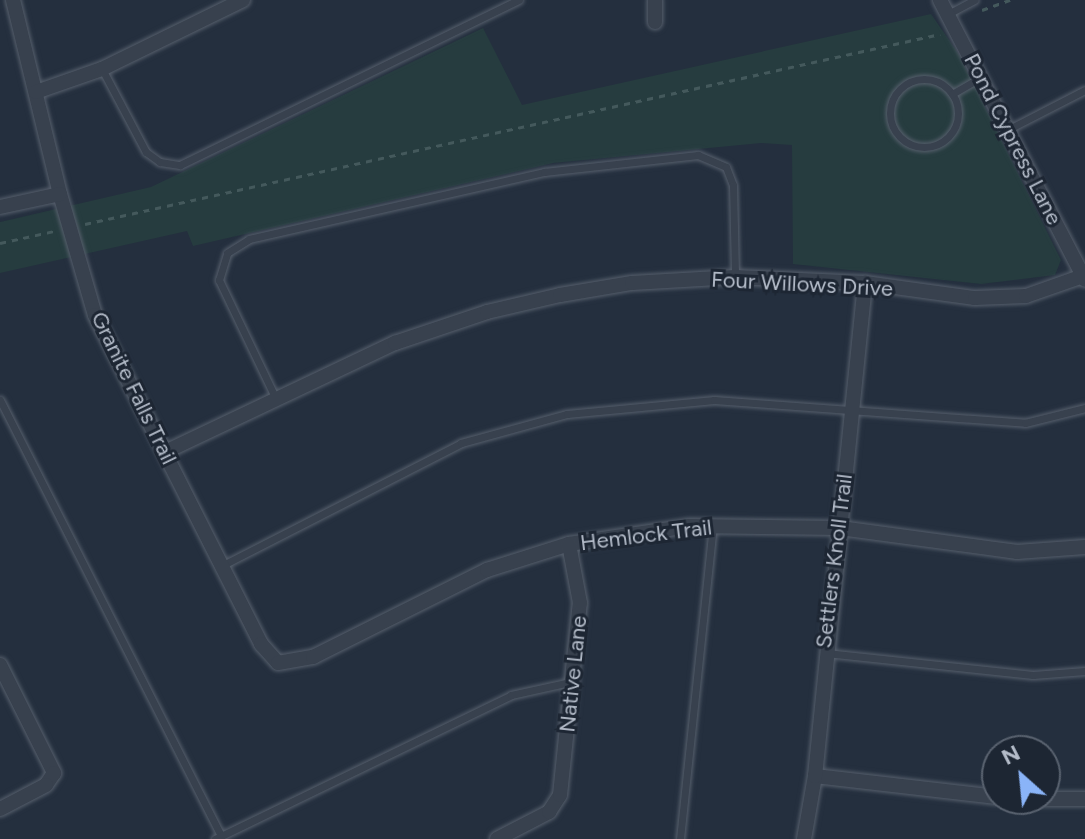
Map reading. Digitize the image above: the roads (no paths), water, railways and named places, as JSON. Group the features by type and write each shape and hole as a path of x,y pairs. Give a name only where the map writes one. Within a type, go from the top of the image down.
{"street":[{"name":"Granite Falls Trail","path":"13,0 60,194 95,315 265,651 278,663"},
{"path":"36,92 102,69 243,0"},
{"path":"655,0 655,22"},
{"name":"Pond Cypress Lane","path":"940,0 1084,278"},
{"path":"0,207 60,194"},
{"name":"Four Willows Drive","path":"165,452 395,343 487,312 632,283 735,277 865,283 988,298 1026,296 1084,278"},
{"name":"Settlers Knoll Trail","path":"804,839 815,776 824,653 865,283"},
{"name":"Hemlock Trail","path":"278,663 313,657 487,570 569,544 713,526 840,528 1017,552 1085,547"},
{"name":"Native Lane","path":"497,839 557,804 580,603 569,544"},
{"path":"0,665 53,777 0,809"},
{"path":"815,776 981,795"},
{"path":"1061,799 1085,799"}],"lane":[{"path":"102,69 146,152 169,166 180,165 519,0"},
{"path":"948,14 974,0"},
{"path":"952,94 982,77"},
{"path":"934,81 952,94 957,123 943,141 914,145 896,132 890,110 905,85 934,81"},
{"path":"1009,129 1085,90"},
{"path":"276,399 219,280 227,253 249,239 544,172 698,155 726,167 733,185 735,277"},
{"path":"0,400 218,838 511,695 573,682"},
{"path":"223,565 461,443 567,414 714,400 1025,423 1085,408"},
{"path":"680,839 713,526"},
{"path":"824,653 1033,675 1085,671"}]}
